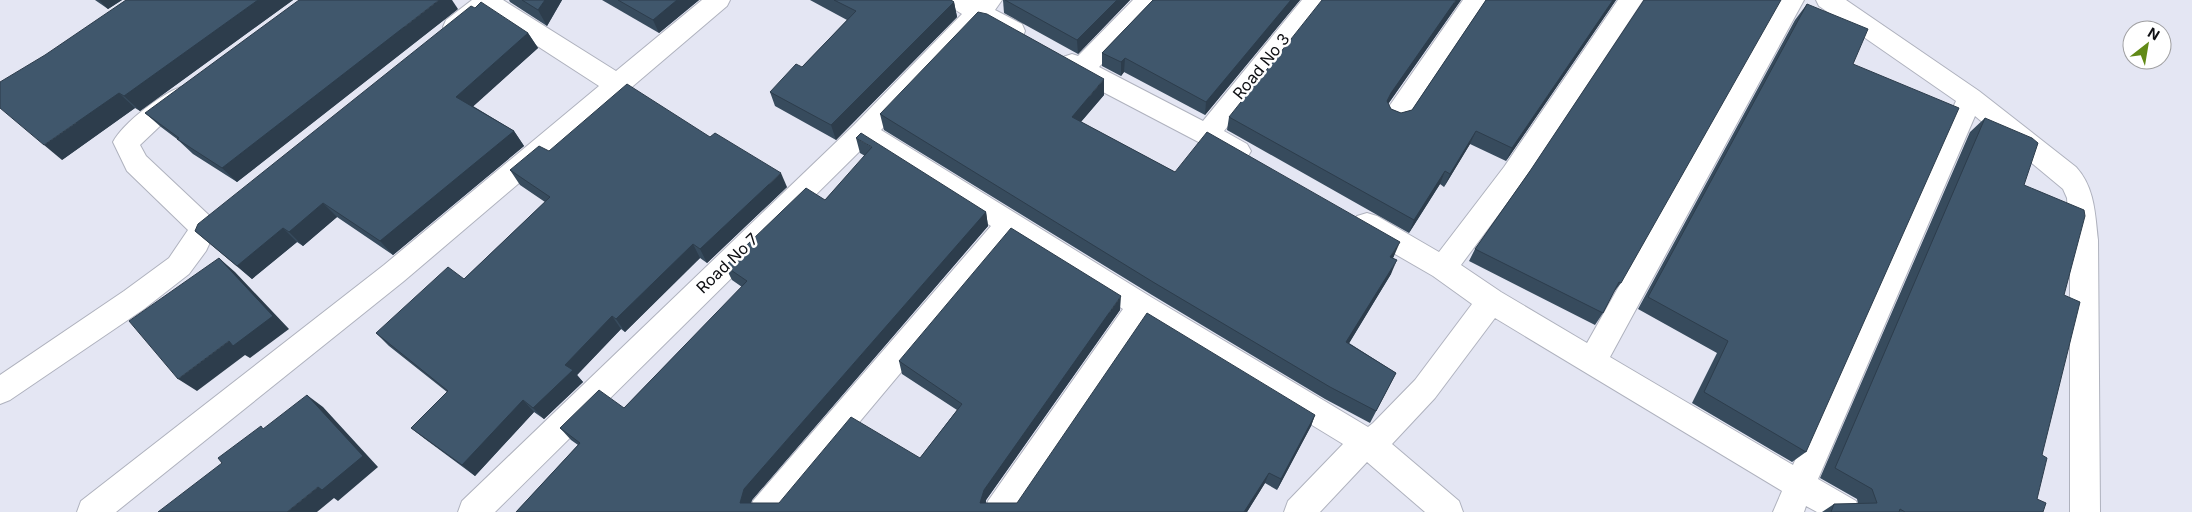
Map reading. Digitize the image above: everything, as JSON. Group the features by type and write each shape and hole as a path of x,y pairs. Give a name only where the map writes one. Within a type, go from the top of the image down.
{"street":[{"path":"92,512 394,273 718,0"},
{"path":"1081,69 1148,0"},
{"name":"Road No 3","path":"1207,134 1316,0"},
{"path":"1397,115 1476,0"},
{"path":"1443,268 1514,175 1631,0"},
{"path":"1592,362 1792,0"},
{"path":"1828,0 1970,98 2067,175 2074,183 2080,198 2084,240 2085,512"},
{"path":"440,38 486,1 618,85"},
{"path":"975,4 1042,47 1081,69 1258,162"},
{"name":"Road No 7","path":"473,512 863,132 975,4"},
{"path":"0,391 134,300 179,266 211,221 136,163 126,142 151,119 196,86"},
{"path":"1794,498 1970,98"},
{"path":"863,132 1141,306 1368,443 1448,512"},
{"path":"1342,210 1443,268 1491,301 1592,362 1794,498 1845,512"},
{"path":"764,512 1010,223"},
{"path":"1299,512 1360,448 1384,433 1425,389 1491,301"},
{"path":"999,512 1141,306"}],"building":[{"path":"126,0 258,0 124,96 119,93 44,145 0,108 0,82 45,55"},
{"path":"299,0 439,0 222,168 177,139 179,138 145,113"},
{"path":"522,0 545,0 538,10"},
{"path":"618,0 677,0 653,20"},
{"path":"834,0 951,0 954,2 831,125 770,92 796,64 802,67 856,11"},
{"path":"1005,0 1117,0 1077,40"},
{"path":"1153,0 1291,0 1206,102 1125,58 1121,62 1102,53"},
{"path":"1322,0 1456,0 1387,101 1391,109 1401,113 1412,110 1486,0 1613,0 1512,148 1476,131 1450,174 1445,171 1414,220 1229,117"},
{"path":"1644,0 1781,0 1603,313 1475,249 1530,171"},
{"path":"481,2 528,33 456,97 514,131 380,241 323,203 289,232 283,228 237,266 195,231 198,224 471,6 475,8"},
{"path":"1807,4 1868,29 1853,64 1959,108 1806,452 1704,392 1728,341 1648,297"},
{"path":"978,12 987,14 1104,79 1072,117 1175,172 1207,132 1400,242 1390,257 1397,260 1346,342 1396,373 1376,411 1330,387 1153,282 880,114"},
{"path":"627,84 710,137 715,133 781,173 700,249 693,244 616,319 612,316 565,365 573,370 533,408 523,400 462,465 411,428 448,391 376,333 448,267 464,279 550,197 510,170 539,146 549,151"},
{"path":"1985,118 2032,138 2038,143 2024,185 2084,210 2085,216 2064,295 2080,302 2042,455 2047,458 2037,499 2046,503 2043,512 1905,512 1900,509 1899,512 1831,512 1834,504 1877,503 1872,489 1835,468"},
{"path":"861,133 986,212 744,489 740,503 779,503 851,417 920,458 962,404 899,361 1011,228 1121,296 984,490 980,503 1017,503 1147,313 1315,415 1281,479 1269,473 1244,512 516,512 580,443 560,428 599,390 624,408 747,281 725,266 806,188 825,200 872,147 856,138"},
{"path":"219,258 273,316 233,346 229,341 178,379 129,321"},
{"path":"307,395 363,456 322,490 318,487 287,512 158,512 222,463 218,458 261,426 263,429"}]}
